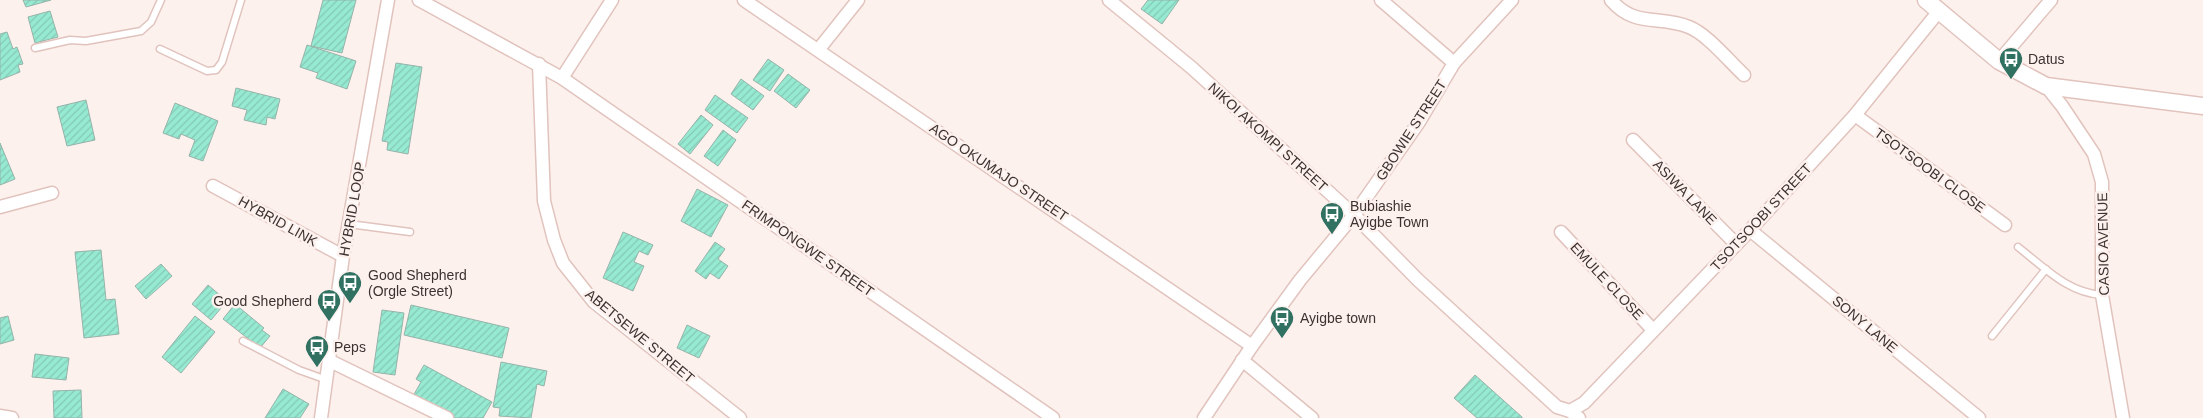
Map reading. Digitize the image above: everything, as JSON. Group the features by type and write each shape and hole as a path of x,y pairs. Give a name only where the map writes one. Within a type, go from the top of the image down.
{"street":[{"name":"HYBRID LOOP","path":"321,418 343,256 388,0"},
{"path":"419,0 539,64"},
{"path":"562,78 612,0"},
{"name":"AGO OKUMAJO STREET","path":"744,0 819,49 1252,346"},
{"path":"819,49 858,0"},
{"name":"NIKOI AKOMPI STREET","path":"1109,0 1192,68 1354,215 1418,280 1557,407 1575,414"},
{"path":"1381,0 1454,63"},
{"name":"GBOWIE STREET","path":"1204,418 1242,360 1300,280 1354,215 1419,122 1454,63 1512,0"},
{"path":"1611,0 1628,16 1688,26 1698,32 1744,75"},
{"path":"1926,0 1999,61 2046,86 2203,106"},
{"path":"1999,61 2051,0"},
{"name":"TSOTSOOBI STREET","path":"1575,414 1750,230 1854,115 1939,11"},
{"name":"FRIMPONGWE STREET","path":"539,64 562,78 1053,418"},
{"name":"ABETSEWE STREET","path":"539,64 544,201 563,263 594,302 740,418"},
{"name":"CASIO AVENUE","path":"2046,86 2062,106 2094,154 2102,182 2102,295 2123,418"},
{"name":"TSOTSOOBI CLOSE","path":"1854,115 2005,225"},
{"name":"ASIWA LANE","path":"1634,140 1736,244"},
{"name":"HYBRID LINK","path":"213,186 343,256"},
{"path":"0,206 52,193"},
{"name":"SONY LANE","path":"1750,230 1979,418"},
{"name":"EMULE CLOSE","path":"1560,232 1653,330"},
{"path":"1242,360 1312,418"},
{"path":"330,361 447,418"},
{"path":"0,416 12,418"}],"lane":[{"path":"35,48 70,40 86,41 141,31 151,22 161,0"},
{"path":"160,49 208,71 216,70 222,62 241,0"},
{"path":"349,224 410,232"},
{"path":"2018,247 2073,290 2087,294 2102,295"},
{"path":"1992,336 2046,268"},
{"path":"243,341 299,370 327,380"}],"building":[{"path":"23,0 51,0 26,7"},
{"path":"323,0 356,0 342,53 311,46"},
{"path":"1148,0 1179,0 1162,24 1141,9"},
{"path":"50,11 58,37 35,43 28,17"},
{"path":"7,32 13,49 17,47 23,64 18,65 20,72 0,80 0,34"},
{"path":"307,45 356,61 347,89 316,78 318,73 300,67"},
{"path":"768,59 784,70 770,91 753,80"},
{"path":"396,63 422,67 408,154 387,150 388,142 382,141"},
{"path":"788,74 810,90 796,108 774,91"},
{"path":"741,79 764,96 753,110 731,94"},
{"path":"236,88 280,99 275,119 267,117 266,125 244,120 247,110 232,106"},
{"path":"715,95 748,118 737,133 705,110"},
{"path":"86,100 95,140 67,146 57,107"},
{"path":"175,103 218,121 203,161 189,156 195,140 181,134 179,139 163,133"},
{"path":"701,115 713,125 690,154 678,144"},
{"path":"723,130 736,140 718,166 704,156"},
{"path":"0,143 15,179 0,185"},
{"path":"697,189 728,205 711,237 681,221"},
{"path":"623,232 653,245 648,255 639,251 634,262 644,266 633,291 603,278"},
{"path":"715,242 725,249 718,259 728,266 719,279 710,273 706,279 695,271"},
{"path":"101,250 106,300 115,299 119,334 84,338 75,252"},
{"path":"161,264 172,276 146,299 135,286"},
{"path":"208,285 227,301 211,320 192,304"},
{"path":"235,304 264,328 262,330 270,336 260,348 223,319"},
{"path":"411,305 509,328 502,358 404,335"},
{"path":"382,310 404,313 395,375 373,372"},
{"path":"8,316 14,340 0,344 0,318"},
{"path":"195,316 215,332 181,373 162,357"},
{"path":"687,325 710,336 699,358 677,348"},
{"path":"35,354 69,358 66,380 32,377"},
{"path":"501,362 547,371 544,386 537,384 531,418 499,416 500,408 493,407"},
{"path":"424,365 492,402 483,418 454,418 413,396 421,382 416,379"},
{"path":"1475,375 1522,418 1477,418 1454,398"},
{"path":"283,389 309,404 300,418 265,418"},
{"path":"81,390 82,418 54,418 53,391"}],"place":[{"name":"Datus","path":"2011,80"},
{"name":"Bubiashie Ayigbe Town","path":"1332,235"},
{"name":"Good Shepherd (Orgle Street)","path":"350,304"},
{"name":"Good Shepherd","path":"329,322"},
{"name":"Ayigbe town","path":"1282,339"},
{"name":"Peps","path":"317,368"}]}
